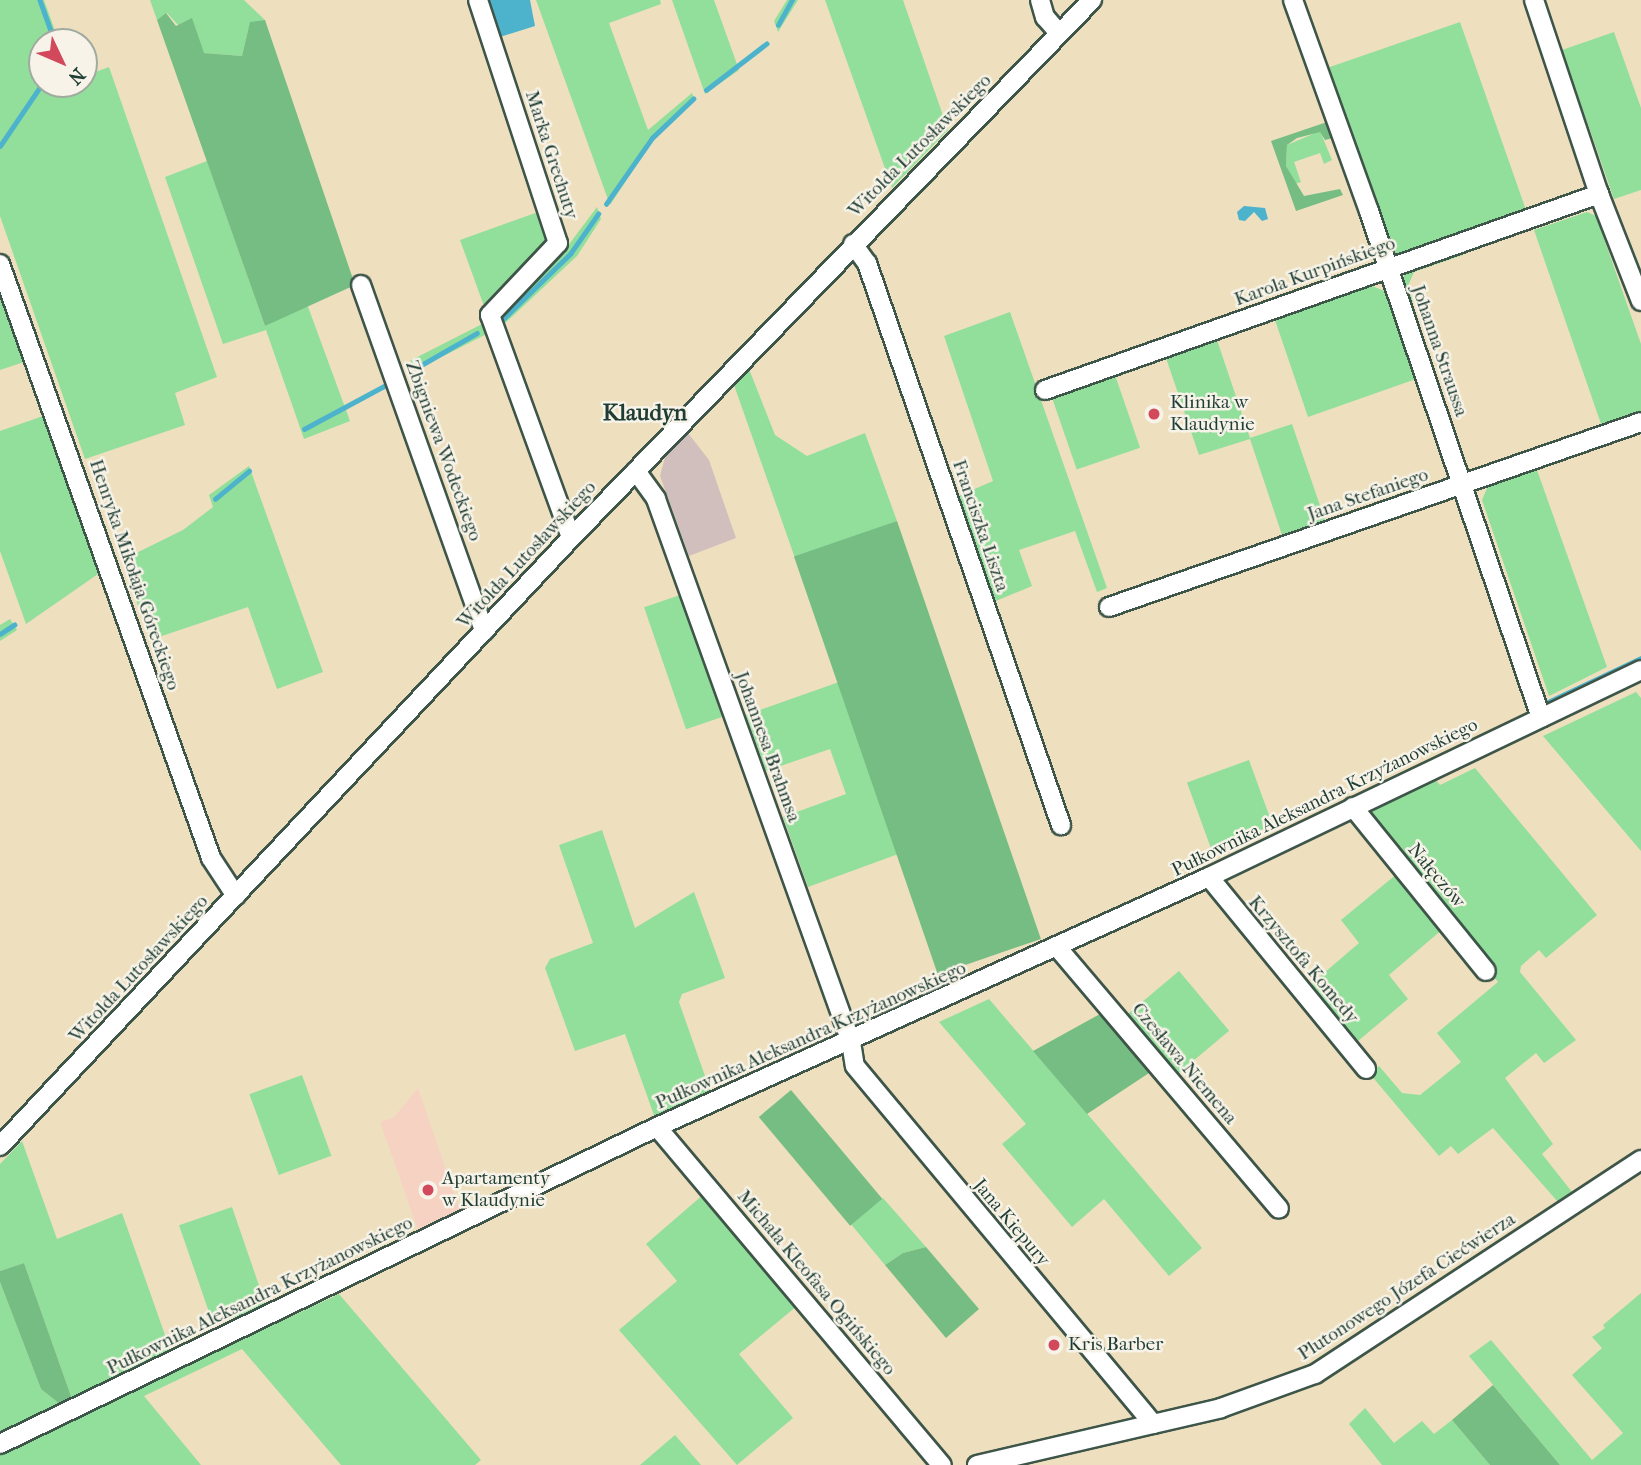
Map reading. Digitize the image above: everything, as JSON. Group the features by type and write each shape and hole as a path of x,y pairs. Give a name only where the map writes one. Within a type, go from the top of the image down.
{"street":[{"name":"Marka Grechuty","path":"478,0 558,243 490,315 571,538"},
{"path":"1040,0 1045,17 1059,33"},
{"name":"Witolda Lutosławskiego","path":"0,1146 571,538 1092,0"},
{"name":"Johanna Straussa","path":"1293,0 1463,484 1541,718"},
{"path":"1534,0 1599,194 1641,301"},
{"name":"Karola Kurpińskiego","path":"1045,390 1599,194"},
{"name":"Franciszka Liszta","path":"853,244 867,263 1061,824"},
{"name":"Henryka Mikołaja Góreckiego","path":"0,264 211,858 236,896"},
{"name":"Zbigniewa Wodeckiego","path":"361,285 484,631"},
{"name":"Jana Stefaniego","path":"1109,607 1641,422"},
{"name":"Johannesa Brahmsa","path":"636,471 656,499 851,1042"},
{"name":"Pułkownika Aleksandra Krzyżanowskiego","path":"0,1444 657,1127 851,1042 1209,877 1641,670"},
{"name":"Nałęczów","path":"1353,807 1486,971"},
{"name":"Krzysztofa Komedy","path":"1209,877 1366,1069"},
{"name":"Czesława Niemena","path":"1057,947 1279,1209"},
{"name":"Jana Kiepury","path":"851,1042 855,1066 875,1094 1153,1424"},
{"name":"Michała Kleofasa Ogińskiego","path":"657,1127 942,1465"},
{"name":"Plutonowego Józefa Ciećwierza","path":"977,1465 1221,1408 1315,1374 1641,1160"}],"shaded area":[{"path":"688,433 709,460 736,538 689,556 660,476 665,457"},
{"path":"418,1088 461,1213 419,1233 380,1122 394,1117"}],"green space":[{"path":"0,0 44,0 54,28 28,28 28,98 98,98 98,71 109,67 217,377 175,393 185,425 85,459 0,216"},
{"path":"150,0 244,0 265,20 250,23 242,56 204,53 167,13 157,20"},
{"path":"536,0 660,0 661,4 609,23 648,130 692,93 695,101 651,143 610,205"},
{"path":"672,0 714,0 739,70 705,94"},
{"path":"787,0 798,0 778,32 774,21"},
{"path":"825,0 903,0 948,130 892,188"},
{"path":"166,13 176,26 192,18 204,53 242,56 250,22 265,20 355,285 265,326 157,20"},
{"path":"1460,22 1526,210 1456,234 1457,238 1395,255 1327,68"},
{"path":"1614,32 1641,108 1641,190 1614,199 1562,50"},
{"path":"1327,122 1333,138 1325,140 1320,132 1297,138 1287,145 1286,166 1304,196 1340,189 1343,195 1296,211 1271,141"},
{"path":"1320,131 1332,160 1324,164 1320,153 1294,162 1301,182 1295,184 1286,166 1287,145"},
{"path":"207,161 265,326 307,304 350,421 304,439 266,330 223,344 165,177"},
{"path":"597,207 601,219 577,256 502,326 499,314 570,243"},
{"path":"541,211 548,230 543,250 484,306 460,240"},
{"path":"1587,212 1596,216 1641,344 1641,411 1601,424 1534,230"},
{"path":"1461,249 1463,255 1414,272 1408,286 1413,302 1409,304 1402,282 1406,270"},
{"path":"0,284 27,361 0,370"},
{"path":"1372,286 1387,292 1416,379 1308,417 1275,320"},
{"path":"1010,312 1107,588 1097,592 1075,531 1019,550 1032,586 991,603 954,498 993,481 944,336"},
{"path":"488,321 493,331 415,370 410,360"},
{"path":"1217,340 1250,438 1292,424 1325,520 1282,535 1250,439 1199,455 1166,358"},
{"path":"749,369 775,435 807,456 865,433 897,521 796,561 734,385"},
{"path":"1115,375 1140,448 1077,470 1052,397"},
{"path":"46,415 98,574 26,624 0,551 0,431"},
{"path":"249,466 323,672 277,689 248,607 150,640 122,560 183,530 213,507 209,495"},
{"path":"1537,470 1607,667 1549,696 1482,500 1488,486"},
{"path":"897,521 1041,939 938,974 794,556"},
{"path":"680,595 722,717 686,729 644,607"},
{"path":"10,619 17,630 0,641 0,625"},
{"path":"839,682 901,853 808,887 783,817 846,794 830,749 766,771 746,715"},
{"path":"1636,692 1641,698 1641,851 1543,736"},
{"path":"1249,760 1273,826 1211,848 1187,783"},
{"path":"1475,768 1597,915 1546,958 1539,950 1521,966 1520,972 1576,1040 1544,1063 1536,1053 1505,1078 1553,1144 1542,1154 1572,1192 1558,1202 1493,1128 1458,1154 1451,1146 1439,1156 1370,1074 1379,1066 1402,1093 1420,1095 1461,1062 1437,1033 1498,982 1367,811 1433,777 1440,785"},
{"path":"602,830 635,928 694,892 725,978 682,994 679,1002 711,1093 655,1118 625,1034 575,1051 545,968 550,959 593,943 559,845"},
{"path":"1398,873 1444,928 1389,975 1408,999 1358,1041 1310,985 1359,943 1341,920"},
{"path":"1179,971 1229,1031 1177,1074 1127,1015"},
{"path":"989,999 1202,1248 1169,1276 1104,1199 1072,1227 1002,1144 1026,1124 939,1022"},
{"path":"1100,1014 1149,1073 1087,1114 1033,1051"},
{"path":"302,1075 331,1156 279,1175 249,1094"},
{"path":"791,1090 882,1199 850,1226 759,1117"},
{"path":"22,1141 57,1239 122,1213 171,1352 72,1399 24,1263 0,1271 0,1164"},
{"path":"704,1194 798,1305 739,1354 793,1418 737,1465 619,1330 677,1281 646,1244"},
{"path":"883,1198 926,1247 903,1253 885,1265 850,1223"},
{"path":"232,1207 266,1306 213,1325 179,1225"},
{"path":"926,1247 979,1309 946,1338 885,1265 903,1253"},
{"path":"24,1263 72,1399 61,1405 41,1389 0,1282 0,1271"},
{"path":"0,1282 41,1389 61,1405 0,1435"},
{"path":"1641,1293 1641,1465 1560,1465 1469,1356 1491,1340 1592,1460 1623,1433 1572,1375 1602,1348 1592,1337"},
{"path":"339,1294 481,1460 475,1465 341,1465 242,1349 144,1396 201,1465 0,1465 0,1454"},
{"path":"1493,1385 1560,1465 1490,1465 1452,1420"},
{"path":"1365,1408 1394,1443 1422,1421 1434,1434 1452,1420 1490,1465 1382,1465 1349,1424"},
{"path":"675,1435 701,1465 640,1465"}],"water":[{"path":"488,0 530,0 535,26 500,37"},
{"path":"1244,206 1265,208 1268,219 1262,221 1254,212 1245,221 1239,220 1237,212"}],"waterway":[{"path":"40,0 50,28"},
{"path":"778,25 792,0"},
{"path":"706,90 766,44"},
{"path":"0,146 33,98"},
{"path":"606,204 652,138 693,99"},
{"path":"500,322 570,254 598,214"},
{"path":"416,368 477,333"},
{"path":"304,429 386,385"},
{"path":"215,499 249,471"},
{"path":"0,634 14,625"},
{"path":"1548,702 1641,658"}],"place":[{"name":"Klinika w Klaudynie","path":"1154,414"},
{"name":"Apartamenty w Klaudynie","path":"428,1190"},
{"name":"Kris Barber","path":"1054,1345"}],"district":[{"name":"Klaudyn","path":"645,413"}]}
